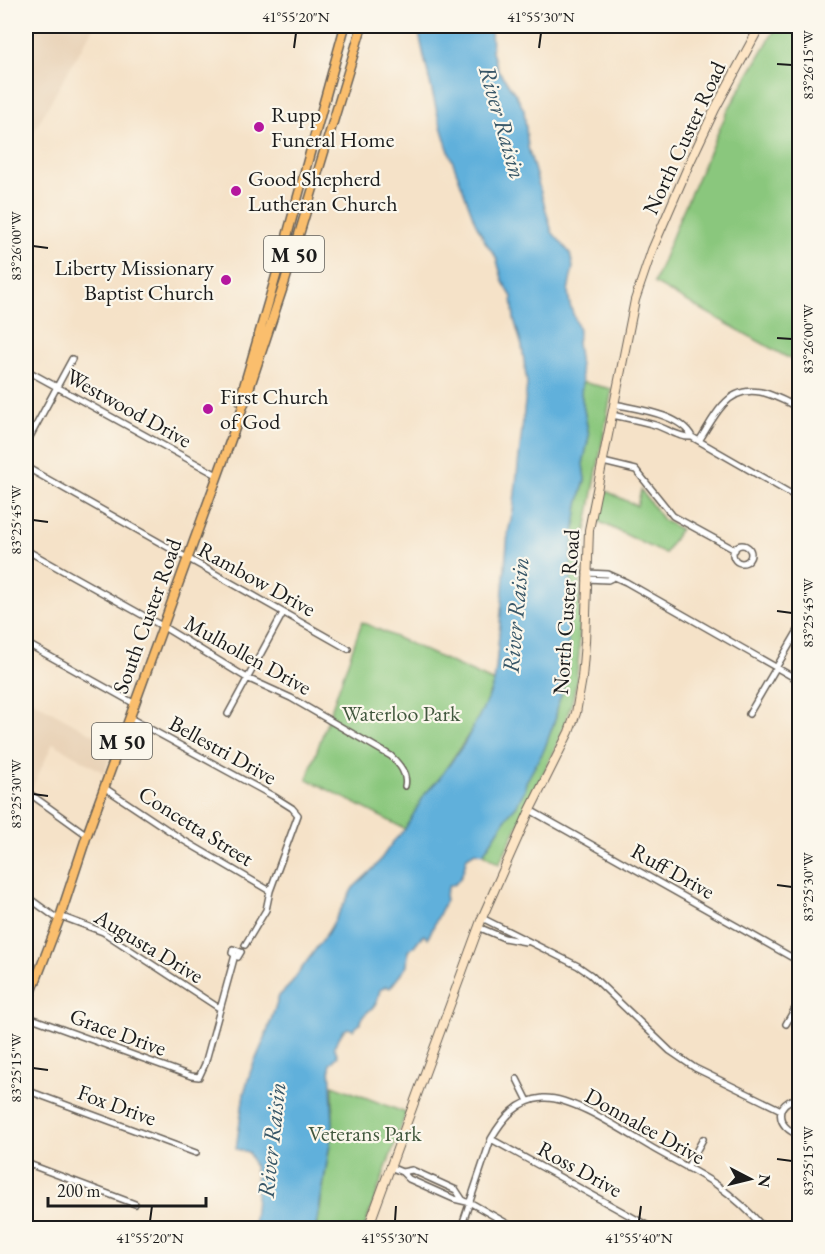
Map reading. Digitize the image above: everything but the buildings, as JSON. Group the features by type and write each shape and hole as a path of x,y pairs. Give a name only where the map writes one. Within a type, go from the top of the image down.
{"main road":[{"name":"South Custer Road","path":"217,475 276,276 345,26"},
{"name":"South Custer Road","path":"26,1006 60,918 87,835 246,398 285,281 359,27"}],"street":[{"name":"North Custer Road","path":"368,1228 478,927 576,713 582,678 589,530 635,300 652,250 715,109 760,26"},
{"path":"26,444 72,359"},
{"name":"Westwood Drive","path":"26,370 217,475"},
{"path":"699,441 725,402 742,393 758,390 766,392 800,409"},
{"path":"614,404 649,411 685,426 692,437 800,499"},
{"path":"612,415 656,425 683,438 692,437"},
{"path":"603,462 636,470 673,516 735,550"},
{"name":"Rambow Drive","path":"26,467 348,649"},
{"name":"Mulhollen Drive","path":"26,550 162,626 247,678 291,698 391,756 406,778 405,786"},
{"path":"586,576 608,580 614,577 626,582 800,681"},
{"path":"228,714 283,613"},
{"path":"749,714 800,627"},
{"path":"26,643 135,704"},
{"name":"Bellestri Drive","path":"130,718 273,796 292,808 298,815 270,891"},
{"name":"Concetta Street","path":"105,788 183,840 270,891"},
{"path":"26,791 87,835"},
{"name":"Ruff Drive","path":"530,810 800,962"},
{"path":"245,945 266,910 270,891"},
{"name":"Augusta Drive","path":"26,896 60,918 103,932 219,1008"},
{"path":"482,918 585,970 670,1051 781,1110"},
{"path":"478,927 504,938 528,942"},
{"path":"219,1008 235,955"},
{"path":"786,1024 800,1000"},
{"name":"Grace Drive","path":"26,1016 199,1077 205,1064 219,1008"},
{"path":"461,1228 491,1139 509,1113 528,1101 517,1079"},
{"name":"Fox Drive","path":"26,1090 196,1153"},
{"name":"Donnalee Drive","path":"528,1101 541,1098 556,1099 577,1106 687,1168 728,1194 764,1228"},
{"path":"800,1098 786,1103 781,1110 784,1128 800,1135"},
{"name":"Ross Drive","path":"491,1139 652,1228"},
{"path":"687,1168 704,1139"},
{"path":"26,1163 135,1204"},
{"path":"390,1167 402,1172 412,1170 456,1190 462,1199 515,1228"}],"shaded area":[{"path":"26,26 94,26 26,145"},
{"path":"26,697 114,746 104,773 53,743 31,790 26,786"}],"green space":[{"path":"777,26 799,26 799,364 654,283 680,217 728,110"},
{"path":"582,382 612,389 581,557 576,684 557,745 499,864 483,854 525,789 526,782 544,750 556,717 563,675 568,663 571,556 578,505 585,480 583,464 589,436 581,394"},
{"path":"602,489 637,506 641,490 663,520 680,529 665,554 596,520"},
{"name":"Waterloo Park","path":"362,622 494,682 478,721 439,779 425,794 405,829 307,779"},
{"name":"Veterans Park","path":"333,1085 406,1113 364,1228 317,1228 333,1125"}],"water":[{"name":"River Raisin","path":"420,26 491,26 492,52 498,70 524,110 528,147 552,232 570,253 573,267 568,291 570,305 579,330 577,342 582,382 581,394 589,436 583,464 585,480 578,505 571,556 568,663 563,675 562,692 556,717 544,750 526,782 517,805 483,854 475,852 467,857 460,879 449,886 445,895 446,900 428,938 424,935 408,951 407,966 390,988 386,986 380,990 376,1003 362,1017 361,1023 353,1030 348,1028 343,1031 334,1046 338,1056 330,1064 333,1125 316,1228 253,1228 255,1170 248,1152 236,1149 244,1093 279,996 289,986 328,932 353,888 376,866 405,829 425,794 439,779 464,744 487,701 496,668 508,533 513,511 527,384 512,297 503,282 496,257 475,222 447,146 424,57 419,33"}],"place":[{"name":"Rupp Funeral Home","path":"259,127"},
{"name":"Good Shepherd Lutheran Church","path":"236,191"},
{"name":"Liberty Missionary Baptist Church","path":"226,280"},
{"name":"First Church of God","path":"208,409"}]}
